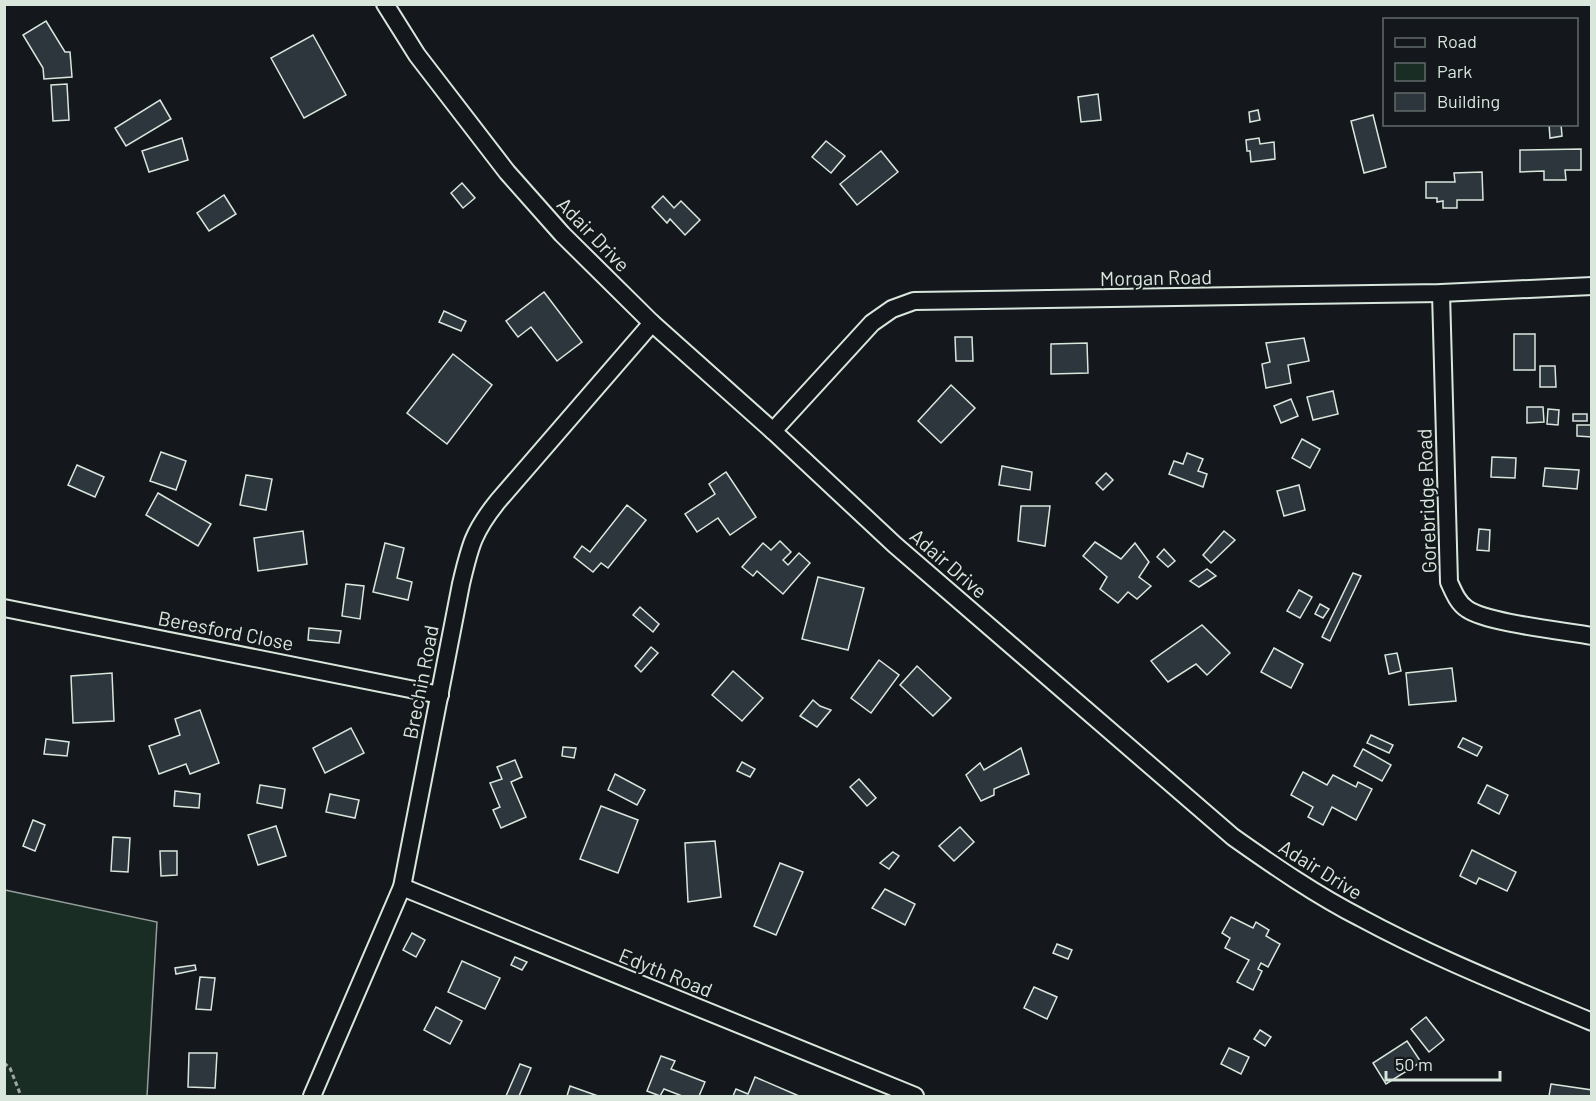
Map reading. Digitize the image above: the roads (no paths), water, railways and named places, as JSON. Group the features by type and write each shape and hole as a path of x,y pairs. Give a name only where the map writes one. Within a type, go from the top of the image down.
{"street":[{"name":"Adair Drive","path":"385,4 417,55 507,172 562,234 652,322 895,545 1233,837 1293,879 1361,918 1430,952 1592,1022"},
{"name":"Morgan Road","path":"773,431 872,323 892,309 914,301 1441,293 1592,286"},
{"name":"Gorebridge Road","path":"1441,293 1449,582 1455,595 1469,611 1486,618 1592,636"},
{"name":"Brechin Road","path":"312,1096 402,887 461,584 476,531 498,501 652,322"},
{"name":"Beresford Close","path":"4,608 440,694"},
{"name":"Edyth Road","path":"402,887 915,1096"}]}
